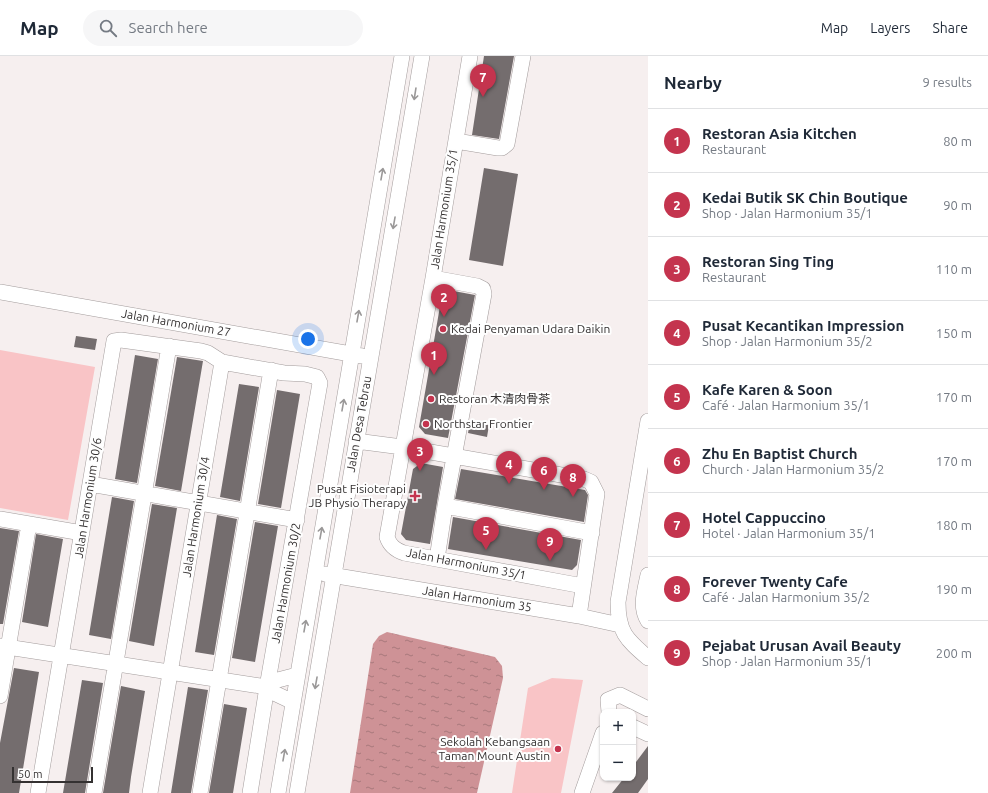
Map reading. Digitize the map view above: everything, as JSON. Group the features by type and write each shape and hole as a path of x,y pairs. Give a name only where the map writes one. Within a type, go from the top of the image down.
{"street":[{"name":"Jalan Desa Tebrau","path":"278,793 402,56"},
{"name":"Jalan Desa Tebrau","path":"297,793 422,56"},
{"name":"Jalan Harmonium 35/1","path":"470,56 433,278 387,537 392,547 398,551 583,586"},
{"path":"456,141 498,148 502,148 507,144 523,56"},
{"path":"391,121 410,124"},
{"path":"433,278 477,286 483,289 484,294 445,506 437,559"},
{"name":"Jalan Harmonium 27","path":"0,292 370,358"},
{"name":"Jalan Harmonium 30/2","path":"114,341 121,340 201,351 208,353 222,362 284,373 305,374 317,377 320,383 250,793"},
{"name":"Jalan Harmonium 30/6","path":"38,793 114,341"},
{"path":"94,793 169,346"},
{"name":"Jalan Harmonium 30/4","path":"150,793 222,362"},
{"path":"200,793 271,370"},
{"path":"648,421 618,602 620,625 628,640 648,658"},
{"path":"356,441 402,447 584,479 591,482 597,494 579,616"},
{"path":"90,484 297,520"},
{"path":"445,506 592,533"},
{"path":"0,520 82,533"},
{"path":"0,696 4,646 29,524"},
{"name":"Jalan Harmonium 35","path":"314,572 579,616 620,625"},
{"path":"648,575 643,603 645,616 648,621"},
{"path":"4,646 267,687 272,692 293,702"},
{"path":"267,687 274,681 297,676"},
{"path":"609,709 608,700 620,695 648,709"},
{"path":"636,728 648,734"},
{"path":"582,793 600,742"}],"shaded area":[{"path":"0,350 95,367 68,520 0,508"},
{"path":"552,678 583,680 561,793 512,793 528,688"}],"water":[{"path":"387,632 495,657 502,666 503,678 477,793 350,793 373,644 379,636"}],"building":[{"path":"484,56 514,56 499,139 472,135"},
{"path":"484,168 518,174 503,266 469,260"},
{"path":"443,289 475,295 448,438 425,434 419,427"},
{"path":"76,336 97,339 95,350 74,347"},
{"path":"135,355 158,359 137,483 115,479"},
{"path":"177,357 203,361 181,491 155,486"},
{"path":"239,384 259,387 240,501 220,497"},
{"path":"277,390 300,394 281,508 258,504"},
{"path":"470,422 489,425 487,437 468,433"},
{"path":"421,463 443,467 430,544 406,540 401,534 413,469"},
{"path":"461,469 585,490 588,495 584,522 455,499"},
{"path":"112,497 134,501 111,639 89,635"},
{"path":"152,504 177,508 154,646 129,641"},
{"path":"217,515 237,519 214,655 195,652"},
{"path":"453,517 581,540 577,565 572,570 448,549"},
{"path":"255,522 278,526 255,662 232,658"},
{"path":"0,528 19,531 3,624 0,624"},
{"path":"36,534 63,539 48,627 22,622"},
{"path":"14,668 39,672 19,793 0,793 0,743"},
{"path":"82,680 103,683 85,793 63,793"},
{"path":"121,686 145,691 129,793 103,793"},
{"path":"188,687 208,690 191,793 171,793"},
{"path":"224,704 247,708 233,793 209,793"},
{"path":"648,746 648,779 638,793 612,793 622,781 636,781 636,762"}],"place":[{"name":"Hotel Cappuccino","path":"483,97"},
{"name":"Kedai Butik SK Chin Boutique","path":"444,317"},
{"name":"Kedai Penyaman Udara Daikin","path":"443,329"},
{"name":"Restoran Asia Kitchen","path":"434,375"},
{"name":"Restoran 木清肉骨茶","path":"431,399"},
{"name":"Northstar Frontier","path":"426,424"},
{"name":"Restoran Sing Ting","path":"420,471"},
{"name":"Pusat Kecantikan Impression","path":"509,484"},
{"name":"Zhu En Baptist Church","path":"544,490"},
{"name":"Pusat Fisioterapi JB Physio Therapy","path":"415,496"},
{"name":"Forever Twenty Cafe","path":"573,497"},
{"name":"Kafe Karen & Soon","path":"486,550"},
{"name":"Pejabat Urusan Avail Beauty","path":"550,561"},
{"name":"Sekolah Kebangsaan Taman Mount Austin","path":"558,749"}]}
